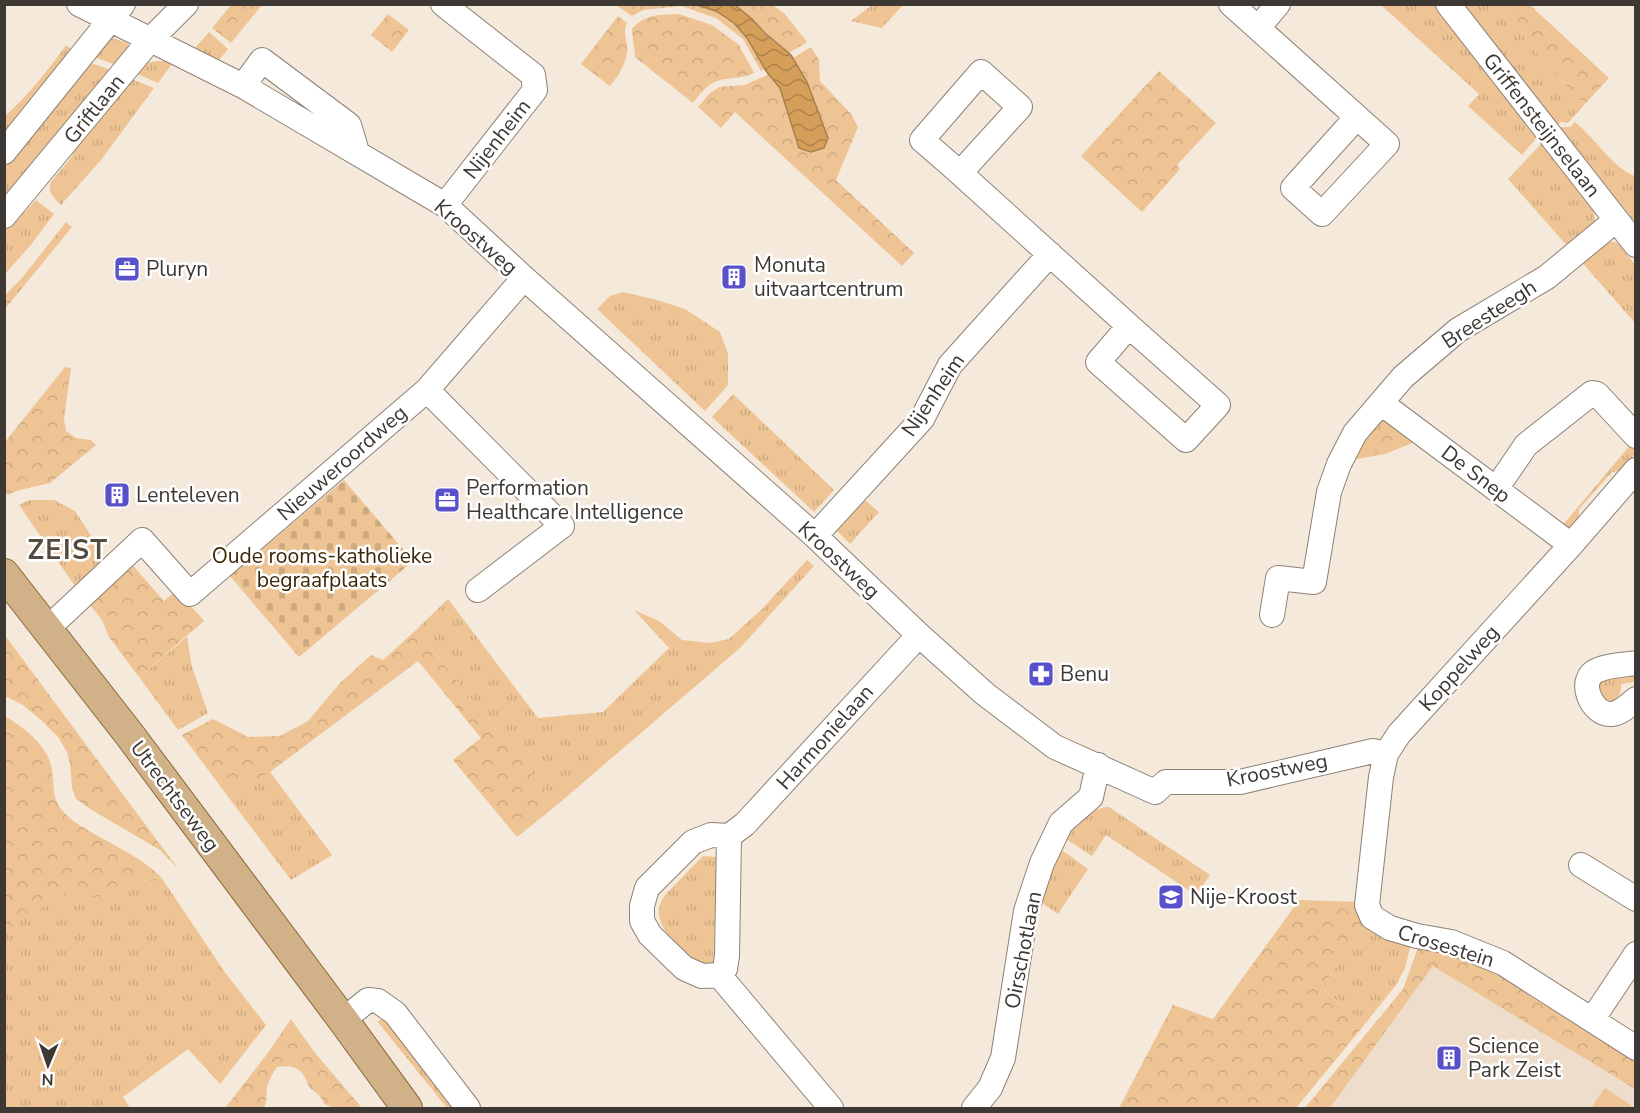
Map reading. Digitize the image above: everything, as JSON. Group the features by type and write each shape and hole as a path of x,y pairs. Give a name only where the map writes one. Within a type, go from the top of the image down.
{"main road":[{"name":"Utrechtseweg","path":"4,574 129,734 407,1108"}],"street":[{"name":"Kroostweg","path":"79,4 116,13 150,40 243,86 445,205 815,536 985,694 1055,747 1155,792 1166,782 1240,782 1373,751 1386,754"},
{"name":"Griftlaan","path":"4,216 150,40 186,4"},
{"name":"Nijenheim","path":"443,4 533,75 535,90 445,205"},
{"path":"1232,4 1357,117"},
{"path":"1258,28 1278,4"},
{"name":"Griffensteijnselaan","path":"1448,4 1635,245"},
{"name":"Griftlaan","path":"4,152 116,13"},
{"path":"243,86 262,60 349,125 357,152"},
{"path":"960,173 1020,107 981,72 922,140 1218,405 1186,440 1098,362 1129,326"},
{"name":"Breesteegh","path":"1272,615 1278,578 1314,582 1329,492 1339,464 1355,433 1403,377 1458,330 1547,277 1616,220"},
{"name":"Nijenheim","path":"815,536 922,419 950,365 1050,254"},
{"name":"Nieuweroordweg","path":"47,629 142,540 190,594 427,390 524,278"},
{"path":"427,390 562,526 478,590"},
{"path":"1496,489 1526,445 1592,393 1597,394 1635,436"},
{"name":"De Snep","path":"1381,403 1571,545"},
{"name":"Koppelweg","path":"1367,906 1380,777 1386,754 1399,734 1571,545 1635,470"},
{"name":"Harmonielaan","path":"729,836 746,824 919,635"},
{"path":"1635,663 1596,670 1588,679 1586,686 1593,705 1605,713 1612,714 1627,708 1635,699"},
{"name":"Oirschotlaan","path":"974,1108 990,1088 1003,1058 1026,910 1042,863 1061,823 1091,796 1098,765"},
{"path":"711,836 729,836 728,956 725,969 719,975 702,976 684,968 650,935 642,921 642,906 647,888 693,842 711,836"},
{"path":"1581,865 1635,899"},
{"name":"Crosestein","path":"1367,906 1372,917 1390,928 1451,942 1503,963 1635,1048"},
{"path":"1592,1020 1635,954"},
{"path":"719,975 831,1108"},
{"path":"343,1020 368,1000 378,1001 395,1013 468,1108"}],"shaded area":[{"path":"1443,948 1635,1072 1635,1108 1330,1108 1433,966"}],"green space":[{"path":"232,4 262,5 231,43 212,28"},
{"path":"616,5 697,5 716,11 734,23 747,38 764,69 761,71 743,39 716,18 681,6 643,10 632,16"},
{"path":"735,5 772,5 784,13 807,42 789,53"},
{"path":"872,5 903,5 882,28 851,21"},
{"path":"1381,5 1436,5 1538,136 1522,155 1468,106 1479,94"},
{"path":"1461,5 1508,5 1521,13 1518,26 1527,40 1575,96 1585,104 1568,123 1561,122 1555,126"},
{"path":"1508,5 1530,5 1609,78 1585,104 1575,96 1527,40 1518,26 1517,19 1520,13"},
{"path":"388,14 409,30 392,52 371,35"},
{"path":"679,14 712,25 739,45 754,73 716,81 705,89 693,103 635,57 632,29 637,24 648,17"},
{"path":"618,16 627,23 625,32 627,51 622,67 610,86 581,64"},
{"path":"209,32 228,49 216,64 195,48"},
{"path":"110,37 127,43 131,48 124,68 91,56"},
{"path":"66,45 77,54 5,133 5,116 22,100"},
{"path":"811,47 819,60 820,81 851,114 858,127 836,180 914,253 902,266 735,112 721,128 698,107 709,94 719,87 745,85 769,74 780,87 799,148 824,148 828,138 807,82 793,58"},
{"path":"167,61 172,64 158,83 133,72 147,63"},
{"path":"88,62 119,73 5,209 5,162"},
{"path":"1159,71 1216,123 1177,165 1180,169 1142,212 1081,156"},
{"path":"129,78 154,88 101,160 61,205 51,192 51,182 73,155 69,152"},
{"path":"1575,122 1619,167 1635,176 1635,231 1558,130 1561,127 1570,127"},
{"path":"1543,142 1594,210 1595,223 1569,248 1508,179"},
{"path":"36,200 54,214 5,274 5,224 20,208 25,212"},
{"path":"66,222 72,227 5,309 5,295 22,278"},
{"path":"1608,241 1618,243 1635,264 1635,323 1579,259"},
{"path":"623,292 685,309 720,332 728,354 728,385 705,411 597,309 610,296"},
{"path":"65,367 71,368 64,419 66,431 76,438 91,440 96,445 50,483 7,495 5,490 5,442"},
{"path":"733,394 834,490 814,512 712,417"},
{"path":"1388,420 1415,442 1385,454 1357,459 1356,454 1376,424"},
{"path":"1392,422 1405,443 1391,450 1389,446 1376,453 1371,442 1379,439 1376,434 1383,431 1381,427"},
{"path":"1631,444 1635,448 1635,454 1620,471 1612,472 1579,509 1579,519 1570,530 1562,526"},
{"name":"Oude rooms-katholieke begraafplaats","path":"344,480 413,561 299,657 230,576"},
{"path":"29,500 54,500 75,511 96,543 102,560 102,571 79,592 19,505"},
{"path":"865,500 879,512 850,544 837,531"},
{"path":"807,560 814,566 740,648 557,805 416,630 448,599 538,718 603,712 669,648 634,610 659,621 682,640 710,643 729,639 763,608"},
{"path":"129,561 164,601 177,590 204,621 139,677 109,637 102,620 87,601"},
{"path":"416,630 557,805 517,837 453,760 481,738 418,661 270,772 229,798 182,735 213,719 248,737 280,736 308,721 340,683 371,655 383,660"},
{"path":"4,634 179,870 160,850 76,799 72,788 67,752 58,737 23,705 5,696"},
{"path":"187,637 192,667 208,713 178,730 139,677"},
{"path":"1635,674 1635,682 1621,684 1618,697 1611,702 1601,699 1598,691 1599,684 1607,679"},
{"path":"5,716 34,738 46,753 52,770 56,801 65,814 137,858 161,877 126,885 107,896 91,898 67,893 8,928 4,919"},
{"path":"270,772 332,855 291,880 229,798"},
{"path":"1109,807 1210,875 1196,895 1106,835 1092,856 1066,839 1079,823 1095,810"},
{"path":"1059,848 1088,869 1058,914 1039,901"},
{"path":"703,856 717,857 713,967 706,968 688,955 671,938 660,919 659,908 666,894"},
{"path":"161,877 224,971 266,1025 220,1084 188,1049 123,1097 130,1108 5,1108 4,919 9,927 67,892 91,898 107,896 126,885"},
{"path":"1299,900 1359,902 1366,921 1322,988 1365,1024 1296,1108 1119,1108 1173,1005 1213,1019"},
{"path":"1366,921 1412,940 1405,968 1396,985 1365,1024 1322,988"},
{"path":"1420,942 1495,971 1635,1061 1635,1089 1433,966 1330,1108 1305,1108 1403,989"},
{"path":"388,1017 460,1108 447,1108 377,1021"},
{"path":"291,1019 315,1053 362,1108 334,1108 324,1104 302,1073 296,1068 285,1066 277,1067 271,1077 264,1108 225,1108"},
{"path":"1605,1088 1635,1108 1591,1108"}],"water":[{"path":"697,5 735,5 791,55 807,82 828,138 824,148 811,152 799,148 780,88 766,71 747,38 734,23 716,11"}],"place":[{"name":"Pluryn","path":"127,269"},
{"name":"Monuta uitvaartcentrum","path":"734,277"},
{"name":"Lenteleven","path":"117,495"},
{"name":"Performation Healthcare Intelligence","path":"447,500"},
{"name":"Benu","path":"1041,674"},
{"name":"Nije-Kroost","path":"1171,897"},
{"name":"Science Park Zeist","path":"1449,1058"}],"district":[{"name":"ZEIST","path":"68,550"}]}
